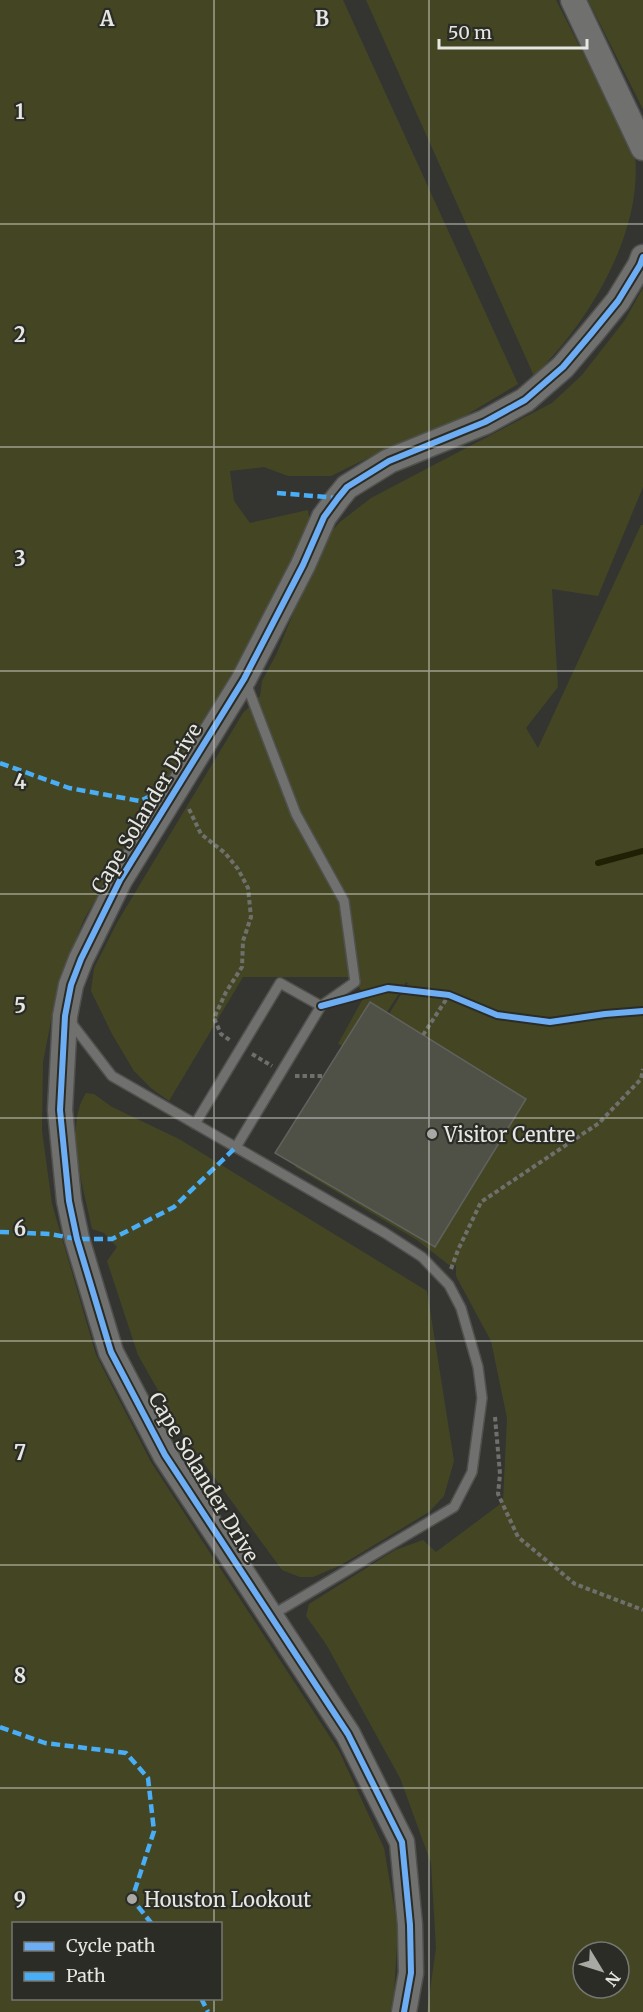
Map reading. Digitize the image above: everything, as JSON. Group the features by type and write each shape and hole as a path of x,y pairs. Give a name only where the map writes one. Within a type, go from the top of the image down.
{"street":[{"path":"573,0 643,148"},
{"name":"Cape Solander Drive","path":"404,2012 411,1973 410,1925 402,1842 348,1734 165,1455 111,1352 77,1239 69,1201 60,1110 65,1016 81,959 120,880 244,679 303,565 324,517 347,487 389,461 485,422 525,400 563,367 618,301 640,266 643,256"}],"lane":[{"path":"236,1147 321,1006 355,982 344,901 296,814 244,679"},
{"path":"195,1124 280,983 321,1006"},
{"path":"65,1016 112,1076 385,1233 422,1257 449,1285 461,1308 478,1367 482,1398 472,1472 453,1507 270,1616"}],"path":[{"path":"188,807 201,834 225,853 238,869 248,888 251,917 243,941 242,967 226,992 214,1018 221,1034 289,1076 324,1076"},
{"path":"439,994 459,999"},
{"path":"423,1035 449,995"},
{"path":"450,1274 458,1250 481,1202 599,1123 641,1079 643,1068"},
{"path":"494,1407 500,1474 498,1494 518,1537 575,1584 643,1610"}],"green space":[{"path":"0,0 343,0 518,384 458,420 380,452 331,476 288,476 264,467 230,471 234,501 250,523 308,510 310,524 274,599 225,685 84,919 58,985 43,1062 42,1131 52,1204 96,1355 151,1462 339,1751 384,1848 398,1930 394,1993 390,2012 0,2012"},
{"path":"366,0 556,0 633,149 635,185 630,216 621,246 607,276 573,331 534,376"},
{"path":"588,0 643,0 643,109"},
{"path":"643,288 643,487 598,596 552,589 558,687 526,728 538,748 641,525 643,525 643,2012 427,2012 436,1948 431,1863 400,1778 326,1644 306,1616 309,1604 395,1550 423,1540 436,1552 503,1502 507,1418 491,1341 456,1276 456,1265 449,1265 417,1240 295,1167 408,983 406,982 362,1052 338,1044 365,995 351,977 243,977 169,1101 151,1088 134,1071 112,1034 91,991 94,968 118,921 243,713 260,696 262,681 277,653 323,541 340,522 371,498 552,403 582,375 625,320"},
{"path":"86,1093 94,1094 112,1107 179,1139 427,1291 454,1461 444,1496 429,1512 341,1565 313,1577 300,1577 282,1570 184,1436 138,1355 107,1261 117,1247 104,1233 92,1229 81,1178 76,1124 79,1107"}],"building":[{"path":"370,1002 526,1099 435,1247 275,1153"}],"waterway":[{"path":"598,863 643,851"}],"marked path":[{"path":"277,493 338,498"},
{"path":"0,763 69,788 140,801 165,789"},
{"path":"0,1232 50,1234 77,1239 112,1239 174,1207 236,1147"},
{"path":"0,1727 45,1743 126,1753 148,1778 154,1831 132,1899 150,1922"},
{"path":"202,2000 208,2012"}],"cycle path":[{"path":"404,2012 411,1973 410,1925 402,1842 348,1734 165,1455 111,1352 77,1239 69,1201 60,1110 65,1016 71,985 81,959 120,880 244,679 303,565 324,517 338,498 347,487 389,461 485,422 525,400 563,367 591,334 618,301 643,257"},
{"path":"321,1006 388,988 449,995 497,1015 550,1022 643,1011"}],"place":[{"name":"Visitor Centre","path":"432,1134"},
{"name":"Houston Lookout","path":"132,1899"}]}
